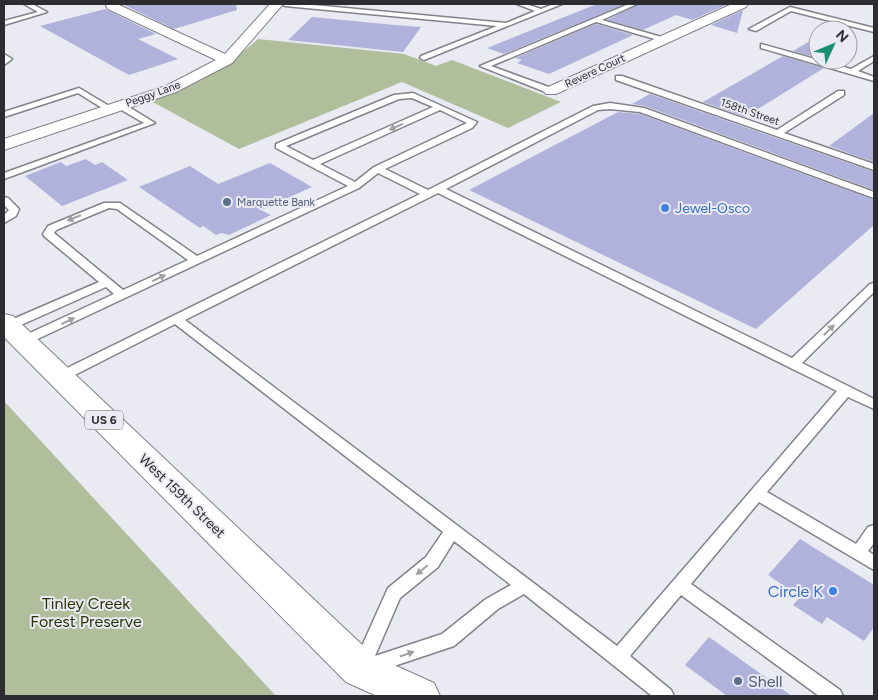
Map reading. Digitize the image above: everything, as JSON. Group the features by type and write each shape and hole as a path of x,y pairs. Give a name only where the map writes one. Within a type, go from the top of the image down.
{"main road":[{"name":"West 159th Street","path":"12,330 366,683 420,696"}],"street":[{"name":"Peggy Lane","path":"4,145 171,89 228,60 277,4"},
{"name":"Revere Court","path":"551,91 742,4"},
{"path":"112,6 228,60"}],"lane":[{"path":"4,23 44,12 28,4"},
{"path":"285,4 506,25"},
{"path":"520,4 541,11"},
{"path":"424,58 560,4"},
{"name":"Revere Court","path":"551,91 484,66 634,4"},
{"path":"753,29 790,9 874,30"},
{"path":"596,20 662,40"},
{"path":"764,46 874,79"},
{"path":"4,56 8,59 4,63"},
{"path":"852,72 874,58"},
{"name":"158th Street","path":"619,78 874,167"},
{"path":"4,115 79,90 151,123 4,176"},
{"path":"778,133 841,93"},
{"path":"12,330 122,295 356,186 377,169 469,126 472,122 413,95 397,97 279,146 356,186"},
{"path":"60,376 433,192 596,108 610,106 641,110 874,195"},
{"path":"312,164 440,108"},
{"path":"377,169 433,192 874,404"},
{"path":"4,200 14,209 12,214 4,220"},
{"path":"122,295 48,234 52,228 108,205 120,206 196,260"},
{"path":"12,330 106,283"},
{"path":"794,364 874,286"},
{"path":"176,319 618,657 665,696"},
{"path":"618,657 846,390"},
{"path":"758,494 874,563"},
{"path":"366,683 394,593 432,562 452,531"},
{"path":"858,553 874,531"},
{"path":"680,585 834,696"},
{"path":"366,683 448,640 492,604 524,586"}],"green space":[{"path":"258,39 404,54 436,66 452,60 561,102 508,128 402,82 239,149 149,100 196,83 230,63"},
{"name":"Tinley Creek Forest Preserve","path":"4,401 276,696 4,696"}],"building":[{"path":"122,4 236,4 237,10 174,29"},
{"path":"597,4 625,4 504,54 487,48"},
{"path":"639,4 728,4 692,20 676,15 643,30 607,20"},
{"path":"105,9 156,34 138,39 178,59 129,75 40,26"},
{"path":"743,10 737,33 711,25"},
{"path":"312,17 421,27 403,52 288,40"},
{"path":"596,24 633,35 549,74 517,63 522,60 515,58"},
{"path":"808,42 808,55 793,51"},
{"path":"783,56 808,63 808,70 821,70 745,117 703,102"},
{"path":"650,94 874,172 874,190 645,106 632,104"},
{"name":"Jewel-Osco","path":"618,112 640,114 874,200 874,225 756,329 469,190"},
{"path":"874,113 874,162 829,146"},
{"path":"86,159 95,165 102,162 128,180 62,206 25,176 61,162 66,166"},
{"name":"Marquette Bank","path":"270,163 312,187 261,210 271,215 229,235 222,233 216,235 203,226 200,228 139,187 190,166 218,184"},
{"name":"Circle K","path":"800,539 874,585 874,627 864,641 827,617 822,624 793,605 800,597 768,575"},
{"name":"Shell","path":"709,637 792,696 727,696 685,665"}],"place":[{"name":"Marquette Bank","path":"227,202"},
{"name":"Jewel-Osco","path":"665,208"},
{"name":"Circle K","path":"833,591"},
{"name":"Shell","path":"738,681"}]}
